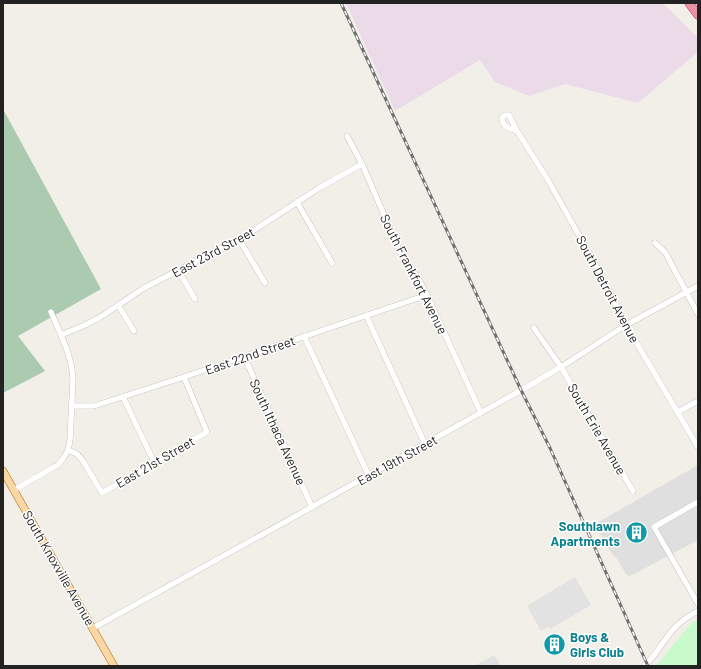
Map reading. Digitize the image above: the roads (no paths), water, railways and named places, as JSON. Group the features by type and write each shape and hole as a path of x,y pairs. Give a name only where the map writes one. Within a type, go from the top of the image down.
{"highway":[{"path":"689,3 698,16"}],"main road":[{"name":"South Knoxville Avenue","path":"3,471 114,666"}],"street":[{"name":"South Detroit Avenue","path":"517,131 574,225 626,325 698,447"},
{"name":"South Frankfort Avenue","path":"346,136 362,164 400,252 427,294 481,413"},
{"name":"East 23rd Street","path":"61,335 99,318 144,288 224,248 319,188 362,164"},
{"path":"297,202 332,263"},
{"path":"239,239 265,283"},
{"path":"655,243 665,252 698,314"},
{"path":"178,270 195,299"},
{"name":"East 19th Street","path":"93,628 481,413 561,367 626,325 698,286"},
{"name":"East 22nd Street","path":"72,406 94,406 123,397 427,294"},
{"path":"118,305 134,331"},
{"path":"14,490 54,467 60,462 68,450 70,440 73,370 51,312"},
{"path":"366,315 425,444"},
{"name":"South Erie Avenue","path":"534,328 561,367 633,491"},
{"path":"304,336 369,476"},
{"name":"South Ithaca Avenue","path":"244,356 312,507"},
{"name":"East 21st Street","path":"68,450 77,454 83,461 102,493 208,432 184,377"},
{"path":"123,397 154,462"},
{"path":"678,412 698,401"},
{"path":"698,502 654,527 698,604"},
{"path":"644,666 678,624 698,610"}],"railway":[{"path":"341,3 521,390 550,448 648,666"}],"place":[{"name":"Southlawn Apartments","path":"636,533"},
{"name":"Boys & Girls Club","path":"555,644"}]}
